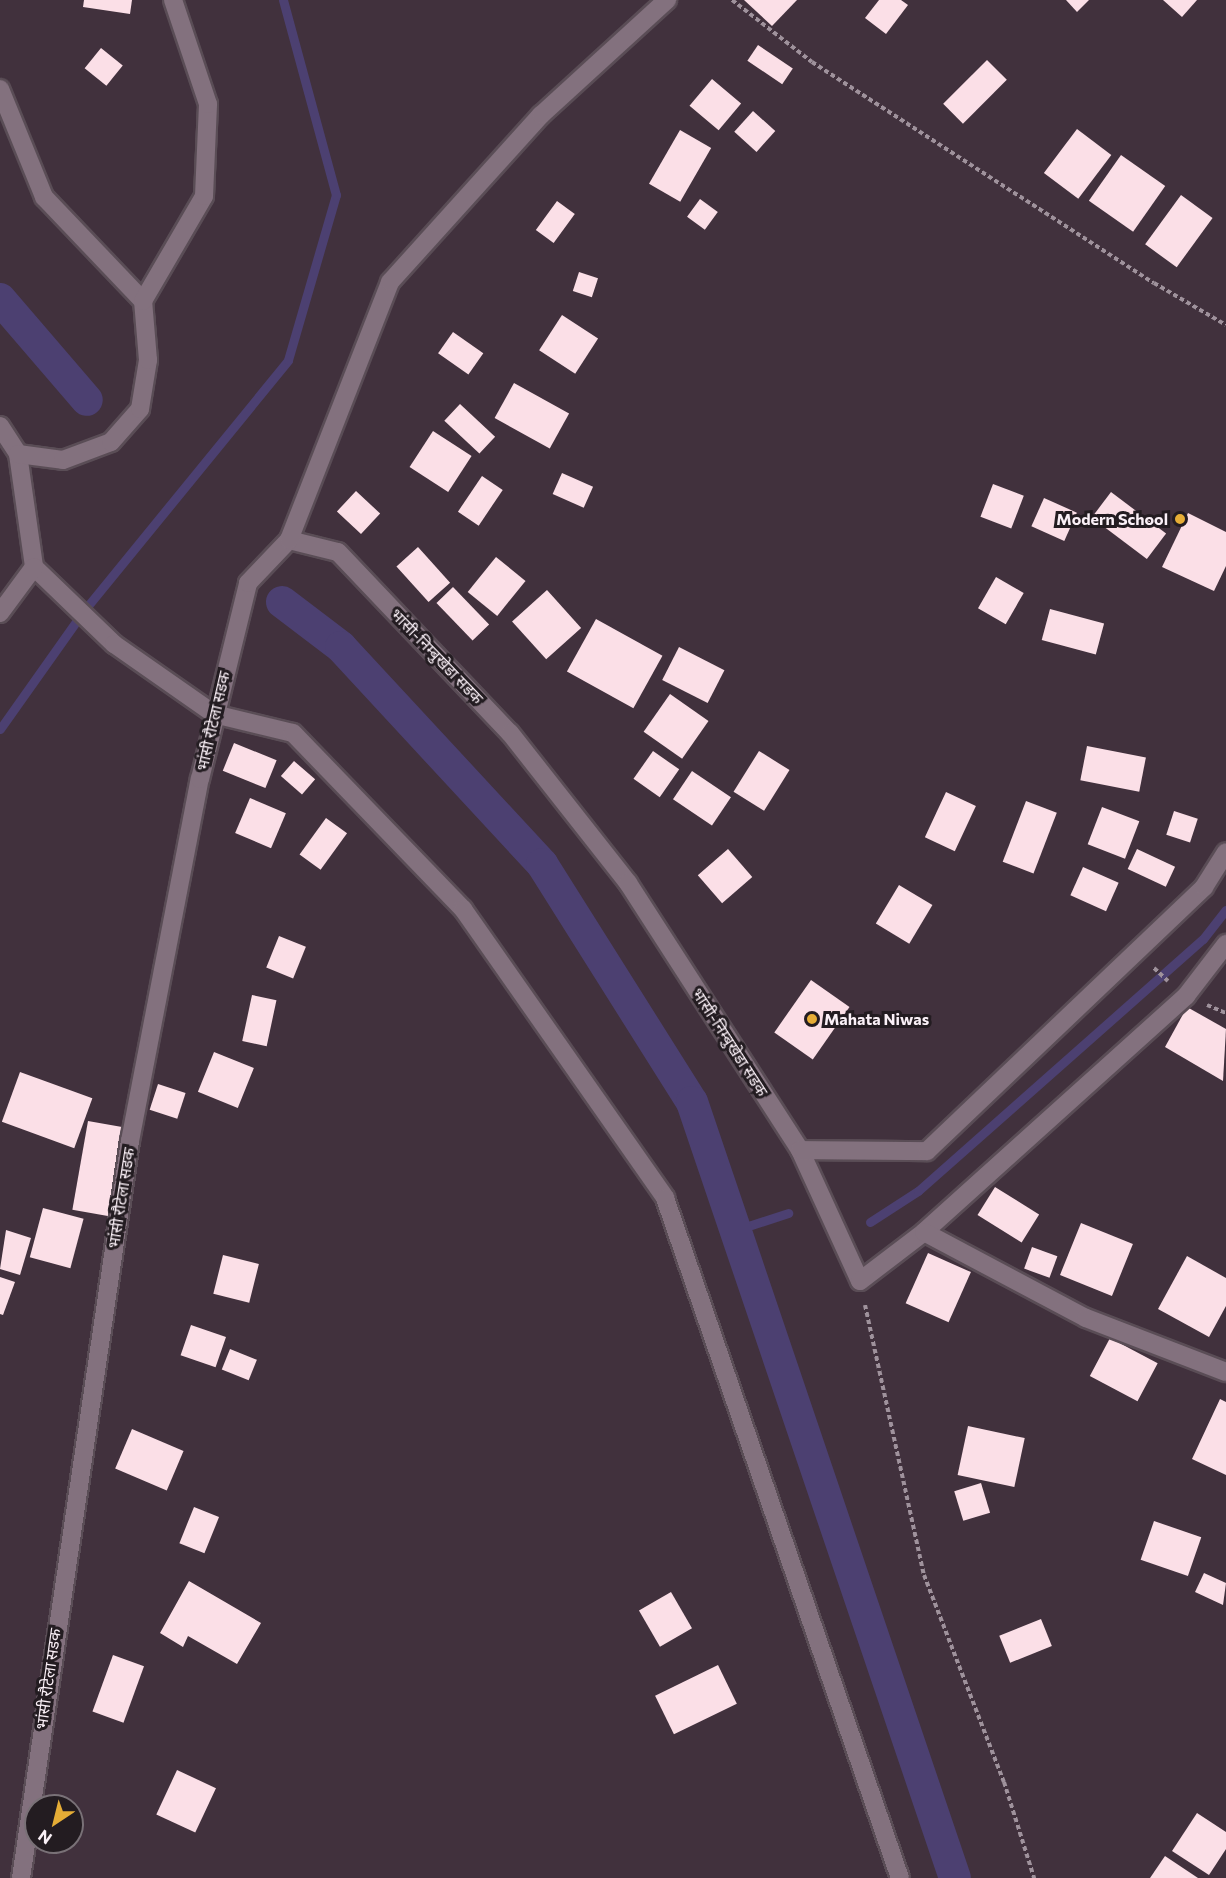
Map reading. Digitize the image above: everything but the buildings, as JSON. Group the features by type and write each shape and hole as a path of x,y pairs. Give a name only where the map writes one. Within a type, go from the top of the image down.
{"street":[{"path":"18,454 63,460 111,442 140,409 148,360 143,301 204,196 208,104 173,0"},
{"path":"289,540 390,282 542,115 667,0"},
{"path":"0,89 44,197 143,301"},
{"path":"0,426 18,454 34,567 114,644 214,714 293,733 463,909 665,1198 900,1878"},
{"name":"भांसी रौटेला सडक","path":"21,1878 130,1141 214,714 248,583 289,540"},
{"name":"भांसी-निम्बुखेडा सडक","path":"289,540 338,552 510,733 628,883 800,1150 860,1281"},
{"path":"0,613 34,567"},
{"path":"800,1150 927,1151 1204,887 1226,852"},
{"path":"860,1281 924,1232 1186,996 1226,944"},
{"path":"924,1232 1086,1318 1226,1372"}],"path":[{"path":"732,0 812,62 1154,283 1226,325"},
{"path":"1149,963 1169,982"},
{"path":"860,1281 924,1575 1004,1782 1034,1878"}],"waterway":[{"path":"0,729 82,613 288,360 336,195 283,0"},
{"path":"0,299 87,400"},
{"path":"282,602 341,647 542,864 692,1102 955,1878"},
{"path":"870,1222 918,1191 1203,939 1226,910"},
{"path":"736,1230 788,1213"}],"place":[{"name":"Modern School","path":"1180,519"},
{"name":"Mahata Niwas","path":"812,1019"}]}
